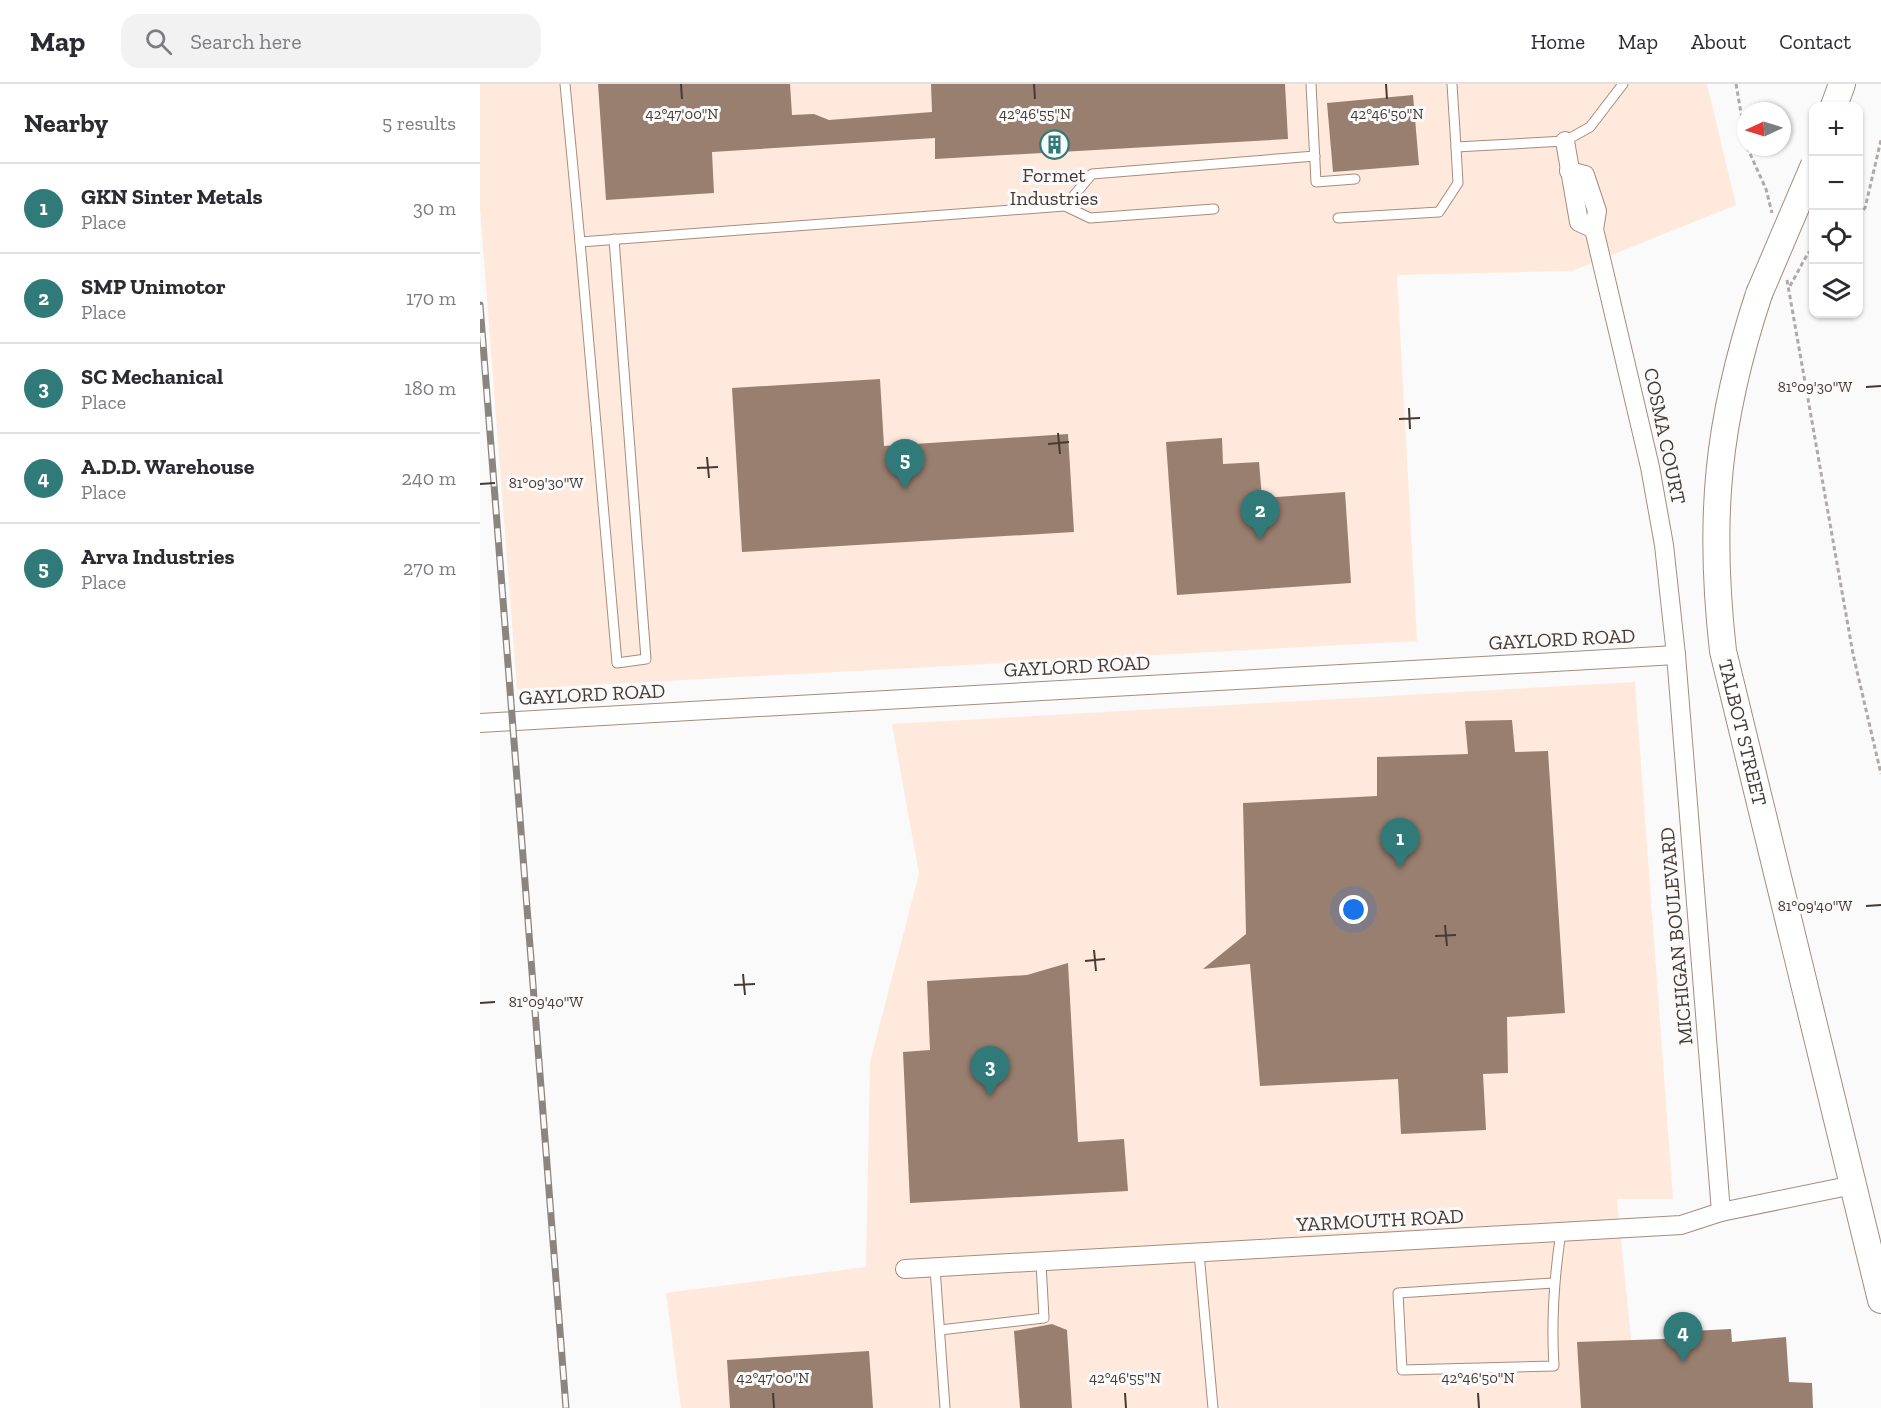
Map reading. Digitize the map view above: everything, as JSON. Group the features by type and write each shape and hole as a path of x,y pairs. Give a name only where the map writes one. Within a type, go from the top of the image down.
{"main road":[{"path":"1835,102 1842,84"},
{"name":"TALBOT STREET","path":"1809,177 1760,294 1742,347 1728,404 1719,465 1715,527 1716,588 1723,651 1881,1300"}],"street":[{"name":"COSMA COURT","path":"1565,141 1579,222 1594,229 1650,467 1664,545 1676,655"},
{"name":"GAYLORD ROAD","path":"480,723 1676,655"},
{"name":"MICHIGAN BOULEVARD","path":"1676,655 1721,1212"},
{"name":"YARMOUTH ROAD","path":"906,1269 1041,1263 1681,1224 1721,1212 1853,1185"}],"lane":[{"path":"566,84 617,663 646,659 614,239"},
{"path":"1311,84 1316,182 1355,179"},
{"path":"1338,218 1439,212 1458,183 1452,84"},
{"path":"1456,147 1565,141 1590,127 1623,84"},
{"path":"1065,206 1092,174 1315,156"},
{"path":"580,242 1065,206 1090,218 1214,209"},
{"path":"1553,1283 1398,1293 1402,1370 1554,1366 1553,1283 1561,1232"},
{"path":"1199,1253 1214,1408"},
{"path":"940,1330 1044,1318 1041,1263"},
{"path":"935,1268 945,1408"}],"path":[{"path":"1736,84 1739,102"},
{"path":"1863,210 1881,140"},
{"path":"1752,156 1766,189 1774,222"},
{"path":"1789,287 1809,253"},
{"path":"1786,276 1853,654 1881,774"}],"shaded area":[{"path":"480,84 1707,84 1736,205 1572,271 1397,275 1417,641 517,689 480,209"},
{"path":"1635,682 1673,1199 1617,1199 1638,1408 681,1408 666,1293 866,1267 870,1062 919,874 892,724"}],"building":[{"name":"Formet Industries","path":"598,84 790,84 792,115 814,114 829,120 932,112 931,84 1285,84 1288,139 935,159 935,138 712,152 714,193 606,200"},
{"path":"1413,95 1419,165 1333,172 1327,103"},
{"path":"880,379 884,446 1068,434 1074,532 742,552 732,388"},
{"path":"1222,438 1223,464 1259,462 1262,498 1345,492 1351,583 1177,595 1166,442"},
{"path":"1512,720 1515,752 1548,751 1565,1013 1507,1017 1508,1073 1483,1074 1486,1130 1401,1134 1398,1079 1260,1086 1250,964 1203,969 1246,934 1243,803 1377,796 1377,757 1468,754 1465,721"},
{"path":"1068,963 1078,1142 1124,1139 1128,1191 910,1203 903,1052 930,1050 927,981 1027,975"},
{"path":"1052,1324 1067,1330 1072,1408 1020,1408 1014,1331"},
{"path":"1731,1329 1732,1342 1786,1337 1789,1382 1812,1383 1813,1408 1581,1408 1577,1342 1691,1338 1691,1331"},
{"path":"869,1351 873,1408 730,1408 727,1360"}],"railway":[{"path":"480,305 566,1408"}],"place":[{"name":"Formet Industries","path":"1054,145"},
{"name":"Arva Industries","path":"905,489"},
{"name":"SMP Unimotor","path":"1260,540"},
{"name":"GKN Sinter Metals","path":"1400,868"},
{"name":"SC Mechanical","path":"990,1096"},
{"name":"A.D.D. Warehouse","path":"1683,1362"}]}
